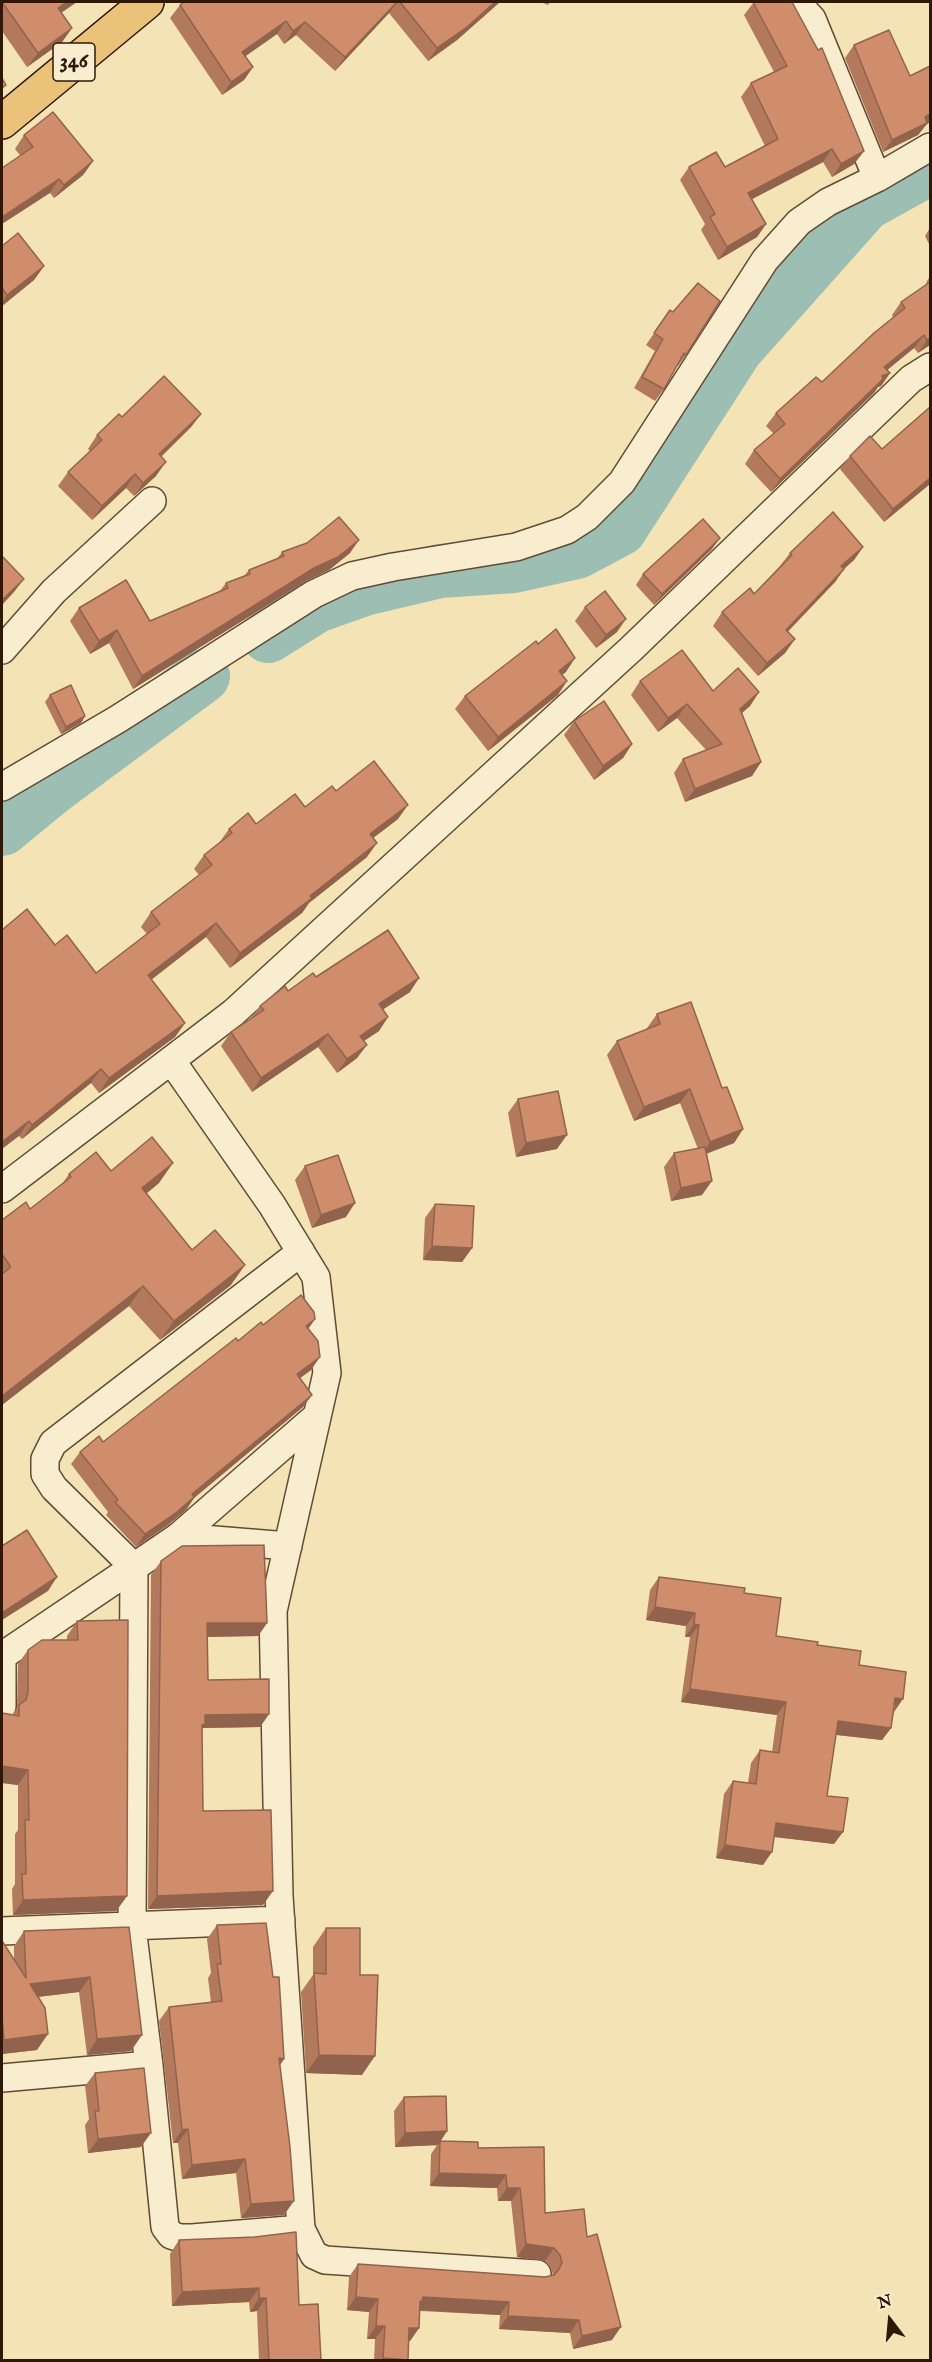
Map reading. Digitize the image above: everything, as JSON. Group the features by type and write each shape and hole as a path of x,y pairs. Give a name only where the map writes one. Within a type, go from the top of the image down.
{"main road":[{"name":"346","path":"2,122 147,2"}],"street":[{"path":"796,2 812,19 877,178"},
{"path":"2,787 118,719 314,594 352,576 516,547 567,530 587,517 622,482 765,260 800,222 828,202 877,178 930,147"},
{"path":"2,1189 233,1013 631,649 911,379 930,367"},
{"path":"2,650 54,591 152,501"},
{"path":"171,1060 272,1205 316,1277 327,1373 273,1611 281,1920 302,2229 314,2255 325,2260 537,2274"},
{"path":"301,1252 53,1443 45,1459 45,1474 54,1488 134,1567 132,1927 149,2065 165,2227 171,2235 180,2238 302,2229"},
{"path":"2,1706 2,1656 178,1537 317,1416"},
{"path":"178,1537 288,1546"},
{"path":"2,1931 281,1920"},
{"path":"2,2078 149,2065"}],"building":[{"path":"2,2 67,2 58,8 72,28 38,53"},
{"path":"184,2 397,2 345,57 305,22 293,31 286,21 242,52 253,67 231,82 180,5"},
{"path":"400,2 495,2 467,27 437,48"},
{"path":"753,2 792,2 818,50 822,48 864,151 841,164 832,149 748,193 766,224 727,247 710,217 715,214 689,167 716,152 725,167 778,139 751,83 787,66"},
{"path":"889,30 910,76 930,66 930,114 925,117 927,123 892,140 854,45"},
{"path":"53,112 93,161 64,185 59,179 2,217 2,168 33,147 24,135"},
{"path":"18,233 44,266 7,295 2,288 2,246"},
{"path":"930,282 930,338 927,340 924,335 884,367 890,373 882,376 883,379 780,479 754,450 785,424 776,413 816,377 822,382 874,333 905,308 901,302"},
{"path":"698,283 720,301 686,355 684,353 664,389 642,377 663,339 654,333 670,310 673,312"},
{"path":"164,376 201,414 159,454 166,462 143,483 135,474 102,506 68,472 102,440 97,435 119,414 122,417"},
{"path":"930,407 930,478 893,509 850,456 870,436 882,449"},
{"path":"833,512 863,547 841,566 844,569 786,630 795,639 767,663 722,612 750,588 754,594 792,555 790,553"},
{"path":"339,517 359,540 338,557 314,568 142,676 117,630 99,641 79,608 126,580 150,621 228,588 226,583 250,574 249,570 284,556 282,552 307,543"},
{"path":"703,519 720,538 662,594 643,574"},
{"path":"2,556 24,579 2,600"},
{"path":"605,591 626,619 606,635 585,607"},
{"path":"556,629 575,658 559,671 567,681 498,737 465,696 536,641 538,644"},
{"path":"682,650 713,691 738,668 759,692 740,709 761,762 695,789 683,759 722,744 687,704 668,718 640,681"},
{"path":"71,685 85,716 66,727 50,695"},
{"path":"604,701 632,744 603,766 574,721"},
{"path":"374,761 408,805 370,834 377,843 310,896 312,898 240,953 216,923 148,975 185,1023 109,1078 101,1069 32,1125 29,1121 2,1142 2,930 27,909 55,945 67,935 96,973 160,924 151,912 212,865 204,855 232,833 229,829 248,813 256,824 295,794 305,807 332,786 336,791"},
{"path":"388,930 419,978 379,1004 388,1017 360,1036 367,1045 347,1059 328,1034 261,1078 231,1032 264,1010 260,1006 285,986 288,991 313,973 316,977"},
{"path":"691,1002 722,1088 727,1087 743,1129 710,1142 690,1089 644,1107 617,1041 660,1024 657,1014"},
{"path":"558,1091 567,1135 526,1143 518,1099"},
{"path":"152,1137 173,1163 142,1188 192,1250 215,1230 245,1265 174,1321 143,1286 2,1396 2,1274 10,1266 2,1254 2,1220 26,1202 30,1209 71,1177 69,1174 96,1152 111,1171"},
{"path":"705,1147 712,1181 681,1188 674,1153"},
{"path":"338,1155 355,1203 321,1215 305,1166"},
{"path":"435,1204 474,1206 472,1248 432,1246"},
{"path":"301,1295 314,1312 315,1319 306,1326 318,1341 320,1357 297,1374 312,1395 192,1494 194,1497 177,1512 145,1534 115,1502 118,1500 80,1452 99,1436 103,1442 236,1338 238,1341 261,1322 263,1325"},
{"path":"27,1530 57,1577 2,1613 2,1546"},
{"path":"264,1545 267,1623 207,1623 208,1680 269,1679 269,1714 205,1715 205,1724 202,1725 203,1811 271,1810 273,1891 157,1896 161,1561 182,1546"},
{"path":"659,1577 745,1588 744,1593 781,1598 776,1636 861,1651 859,1665 906,1672 903,1699 895,1698 891,1728 838,1721 827,1796 848,1798 843,1832 776,1823 772,1852 725,1845 733,1781 756,1784 760,1750 779,1753 786,1702 690,1689 699,1625 694,1624 695,1613 655,1607"},
{"path":"128,1620 127,1896 23,1900 22,1874 26,1874 25,1820 29,1820 28,1770 2,1766 2,1713 19,1716 19,1705 26,1700 28,1650 42,1640 78,1640 77,1621"},
{"path":"266,1923 273,1977 279,1977 284,2059 279,2058 294,2201 251,2204 245,2159 192,2165 188,2129 182,2130 169,2007 222,2001 217,1964 221,1964 217,1925"},
{"path":"129,1927 142,2035 97,2039 90,1977 30,1984 45,2008 48,2034 4,2040 2,1941 26,1978 24,1931"},
{"path":"326,1928 360,1928 360,1975 378,1975 375,2056 319,2055 314,1973 326,1974"},
{"path":"144,2068 151,2133 98,2139 95,2111 99,2111 95,2073"},
{"path":"446,2096 447,2131 405,2133 404,2097"},
{"path":"440,2141 478,2142 478,2148 544,2147 545,2213 584,2209 587,2237 597,2234 621,2327 582,2336 579,2320 508,2316 509,2302 423,2297 422,2302 420,2301 419,2328 409,2328 408,2360 383,2358 385,2326 376,2326 378,2299 356,2297 358,2264 545,2277 554,2275 562,2263 560,2255 554,2248 526,2244 520,2188 507,2188 506,2175 439,2173"},
{"path":"296,2232 299,2305 318,2304 321,2361 269,2361 266,2298 259,2298 259,2288 182,2292 179,2240 255,2237"}],"waterway":[{"path":"268,636 316,606 364,589 440,571 514,566 577,552 620,529 736,349 865,204 930,168"},
{"path":"2,829 52,788 203,676"}]}
